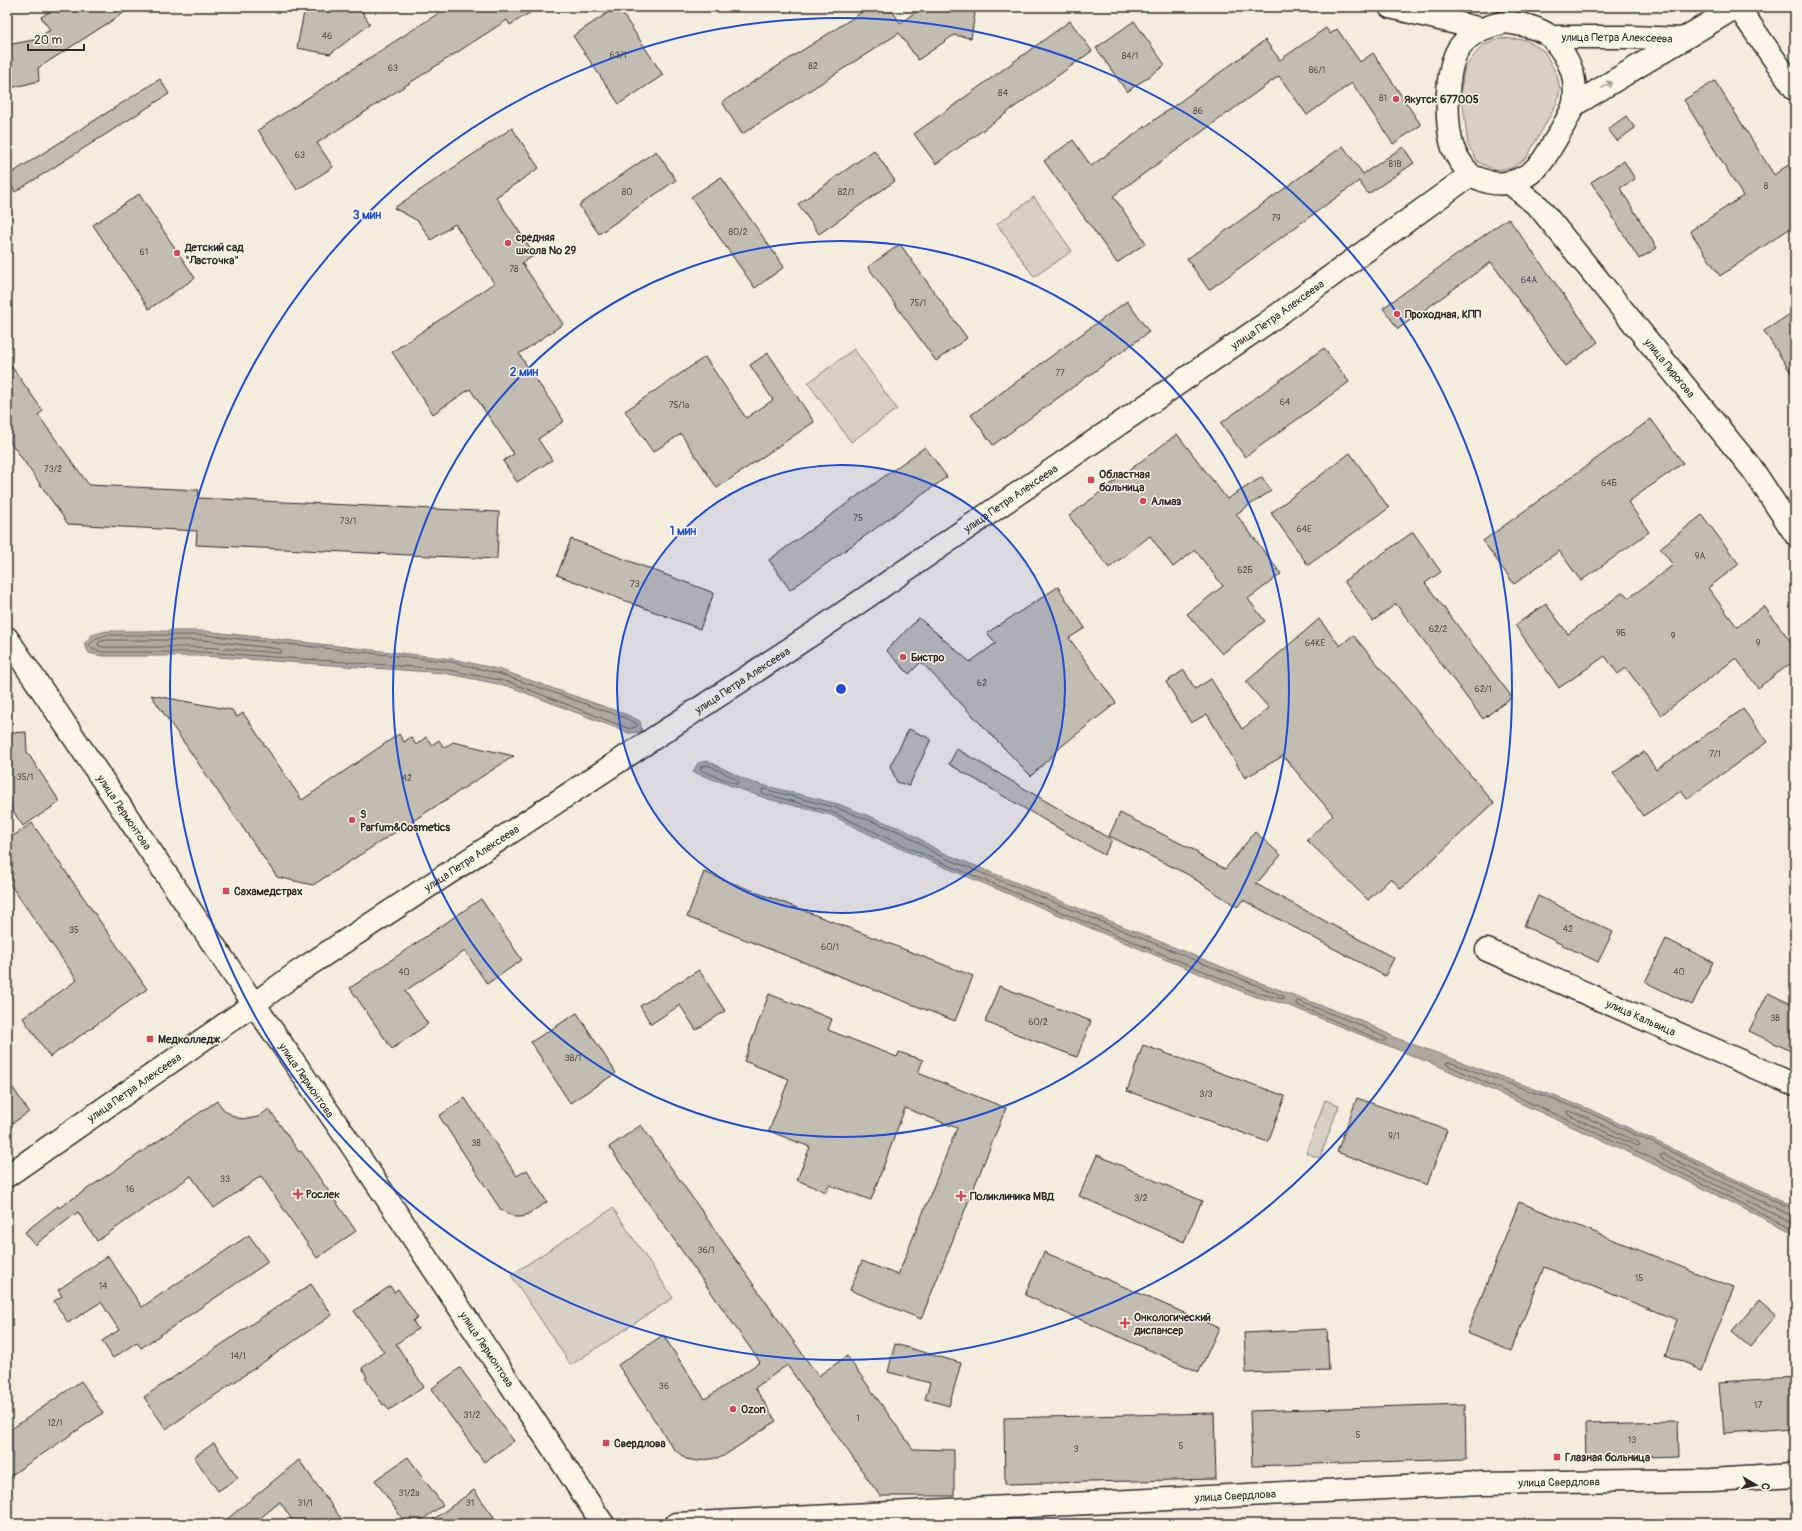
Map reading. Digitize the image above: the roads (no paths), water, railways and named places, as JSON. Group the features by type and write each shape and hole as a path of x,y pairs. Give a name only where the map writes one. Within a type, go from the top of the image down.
{"street":[{"path":"1390,7 1432,18 1481,28 1506,22 1537,29 1552,37 1566,56 1574,74 1574,105 1541,165 1536,188 1538,207"},
{"path":"1737,7 1795,89"},
{"name":"улица Петра Алексеева","path":"1574,105 1737,7"},
{"path":"1432,18 1441,24 1447,34 1451,62 1447,89 1449,122 1453,149 1470,175 1488,183 1510,183 1522,179 1541,165"},
{"path":"1451,62 1461,44 1481,28"},
{"name":"улица Петра Алексеева","path":"1552,37 1682,39"},
{"name":"улица Петра Алексеева","path":"7,1176 305,968 712,700 742,682 868,596 1268,322 1470,175"},
{"name":"улица Пирогова","path":"1510,183 1538,207 1752,470 1795,534"},
{"name":"улица Лермонтова","path":"7,638 254,1004 352,1146 603,1524"},
{"name":"улица Кальвица","path":"1487,950 1795,1086"},
{"name":"улица Свердлова","path":"676,1524 1482,1483 1710,1480 1795,1475"}],"water":[{"path":"106,631 204,631 453,659 501,670 625,714 640,721 642,732 629,733 508,686 444,673 203,656 102,656 89,653 84,644 92,635"},
{"path":"708,761 750,782 838,804 905,830 939,851 1261,983 1360,1020 1396,1038 1589,1109 1795,1208 1795,1234 1641,1158 1443,1068 1285,1004 1253,996 887,843 831,815 768,799 693,772 698,763"}],"place":[{"name":"Якутск 677005","path":"1396,99"},
{"name":"средняя школа № 29","path":"508,243"},
{"name":"Детский сад \"Ласточка\"","path":"177,253"},
{"name":"Проходная, КПП","path":"1397,314"},
{"name":"Областная больница","path":"1091,480"},
{"name":"Алмаз","path":"1143,501"},
{"name":"Бистро","path":"903,657"},
{"name":"S Parfum&Cosmetics","path":"352,820"},
{"name":"Сахамедстрах","path":"226,891"},
{"name":"Медколледж","path":"150,1039"},
{"name":"Рослек","path":"298,1194"},
{"name":"Поликлиника МВД","path":"961,1196"},
{"name":"Онкологический диспансер","path":"1125,1323"},
{"name":"Ozon","path":"733,1409"},
{"name":"Свердлова","path":"606,1443"},
{"name":"Глазная больница","path":"1557,1457"}]}
